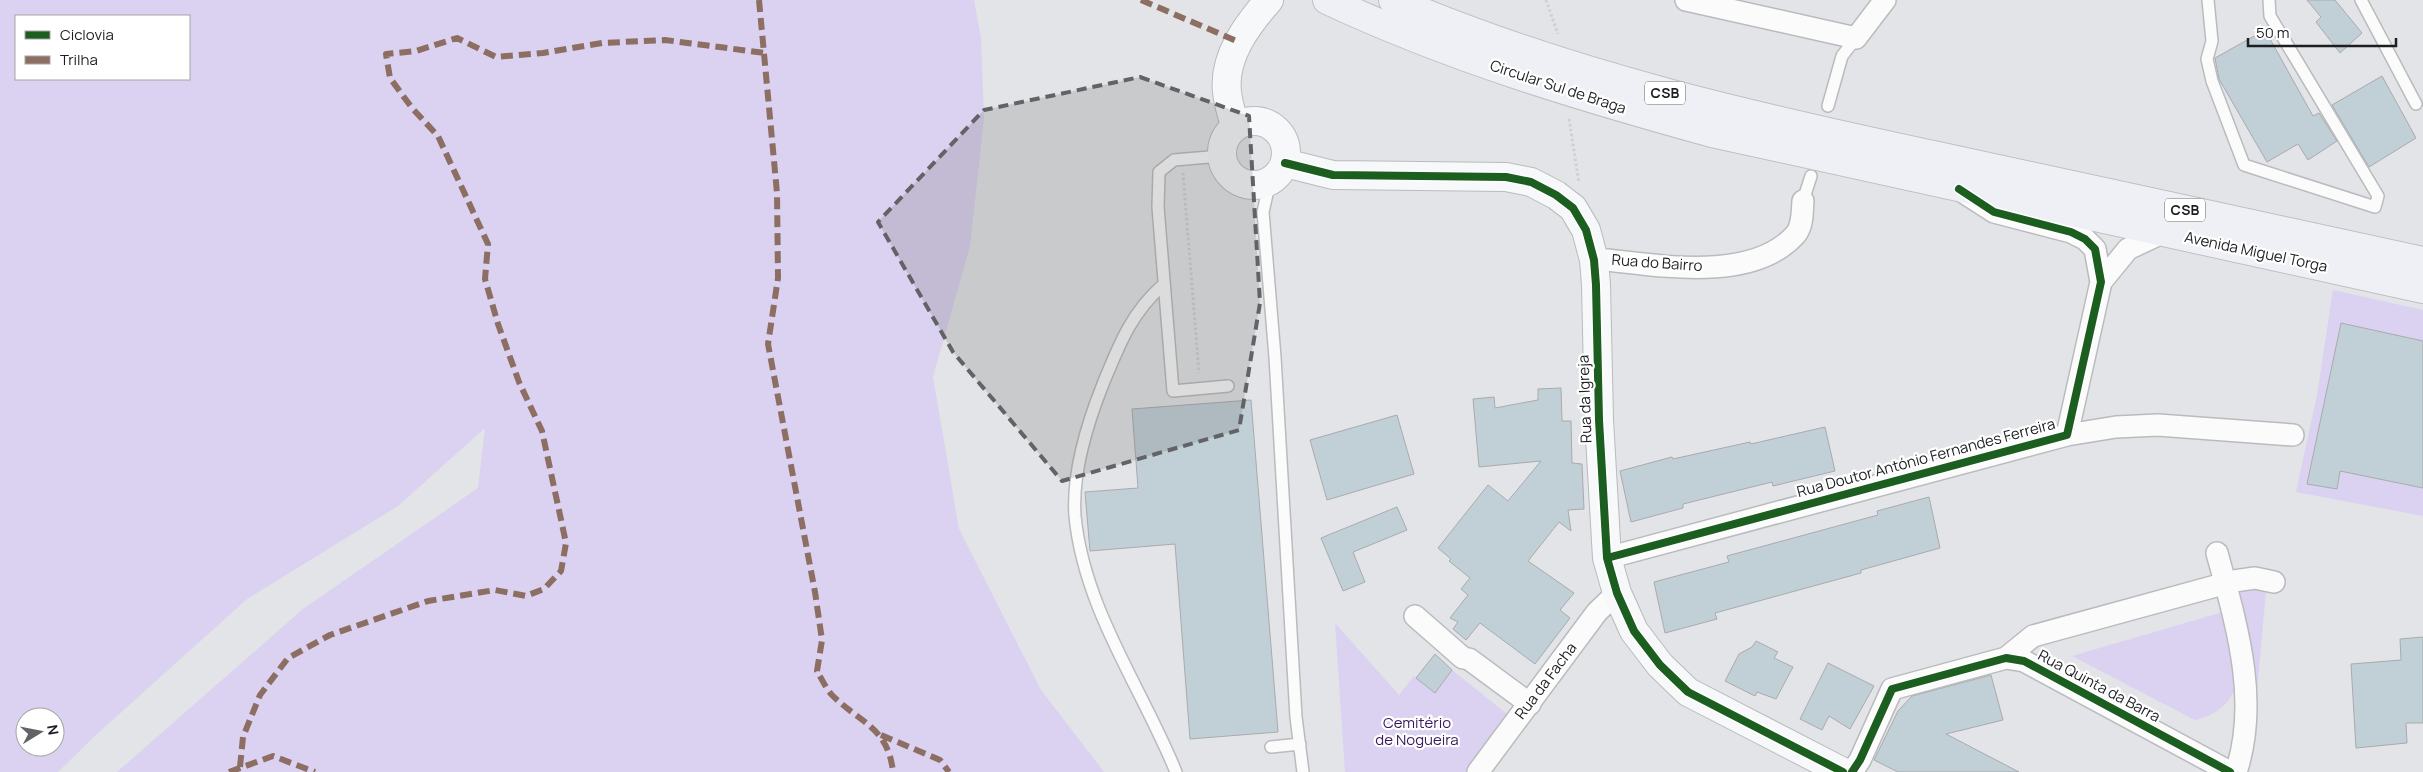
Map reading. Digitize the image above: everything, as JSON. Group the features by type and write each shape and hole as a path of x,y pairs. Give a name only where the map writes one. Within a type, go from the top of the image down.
{"highway":[{"name":"Circular Sul de Braga","path":"1327,0 1408,35 1566,92 1712,133 1951,187"},
{"name":"Circular Sul de Braga","path":"1393,0 1514,47 1589,72 1744,114 1946,158"},
{"name":"Avenida Miguel Torga","path":"1946,158 2423,261"},
{"name":"Avenida Miguel Torga","path":"1951,187 2423,289"}],"street":[{"path":"1235,126 1227,92 1230,58 1252,19 1269,0"},
{"path":"1686,0 1856,38 1881,2"},
{"path":"1254,120 1273,127 1285,143 1278,172 1260,185 1249,186 1239,182 1230,176 1224,166 1221,156 1222,144 1227,134 1235,126 1254,120"},
{"name":"Rua da Igreja","path":"1278,172 1506,177 1531,182 1556,195 1573,208 1586,230 1594,260 1599,438 1607,558 1617,592 1634,632 1660,665 1688,692 1843,772"},
{"name":"Rua Doutor António Fernandes Ferreira","path":"1607,558 2067,435 2101,282 2095,249 2085,239 2071,232 1994,212 1951,187"},
{"name":"Rua do Bairro","path":"1594,260 1693,268 1735,265 1772,252 1796,234 1802,219 1803,201"},
{"name":"Rua Doutor António Fernandes Ferreira","path":"2101,282 2128,249 2164,232"},
{"path":"2067,435 2116,427 2158,425 2293,435"},
{"path":"2216,553 2240,642 2247,693 2242,754 2236,772"},
{"path":"2006,658 2033,636 2225,584 2255,578 2274,582"},
{"name":"Rua da Facha","path":"1478,772 1597,612 1617,592"},
{"path":"1415,616 1463,658 1469,659 1530,704"},
{"name":"Rua Quinta da Barra","path":"1852,772 1860,760 1892,689 2006,658 2024,661 2230,772"}],"lane":[{"path":"2208,0 2212,41 2207,59 2212,81 2244,165 2375,207 2378,196 2270,16 2269,0"},
{"path":"2361,0 2416,104"},
{"path":"1828,106 1842,56 1856,38"},
{"path":"1221,156 1174,160 1159,172 1158,207 1173,391 1228,386"},
{"path":"1278,172 1263,212 1303,772"},
{"path":"1803,201 1811,176"},
{"path":"1164,285 1152,295 1125,331 1099,395 1076,479 1075,516 1083,557 1102,619 1159,731 1176,772"},
{"path":"1271,747 1300,744"}],"path":[{"path":"1546,0 1558,34"},
{"path":"1569,119 1580,189 1573,208"},
{"path":"1182,158 1200,388"}],"highlighted area":[{"path":"1140,77 1249,116 1260,303 1239,430 1062,481 953,352 878,222 984,110"}],"green space":[{"path":"0,0 974,0 981,39 984,119 970,246 933,377 959,529 1041,690 1104,772 117,772 303,609 478,488 485,428 398,506 247,599 97,734 58,772 0,772"},
{"path":"2333,290 2423,310 2423,516 2296,492 2317,395"},
{"path":"2242,588 2266,591 2257,690 2251,646 2236,593"},
{"path":"2223,612 2234,660 2236,684 2230,698 2221,708 2202,718 2195,720 2072,656"},
{"name":"Cemitério de Nogueira","path":"1335,623 1399,695 1414,676 1435,693 1452,670 1512,718 1470,772 1345,772"}],"building":[{"path":"2307,0 2335,0 2362,33 2340,53 2316,22 2321,17"},
{"path":"2265,30 2313,116 2319,113 2337,141 2308,160 2298,144 2267,162 2219,79 2215,58"},
{"path":"2382,76 2416,138 2369,167 2332,105"},
{"path":"2341,323 2423,341 2423,488 2340,471 2337,489 2307,484"},
{"path":"1561,388 1562,421 1571,421 1572,463 1582,464 1584,509 1568,510 1571,531 1559,522 1528,561 1574,593 1560,610 1570,618 1535,664 1480,623 1466,640 1453,629 1458,622 1450,618 1468,595 1461,589 1470,578 1449,561 1451,559 1438,548 1488,485 1508,501 1541,461 1479,467 1473,399 1494,397 1495,408 1538,400 1538,389"},
{"path":"1251,400 1278,732 1190,739 1175,544 1090,551 1085,492 1138,488 1132,409"},
{"path":"1397,415 1414,474 1327,500 1310,440"},
{"path":"1825,427 1835,471 1773,486 1772,482 1683,504 1683,508 1631,522 1620,471 1672,457 1673,459 1750,442 1751,444"},
{"path":"1929,497 1940,548 1861,570 1861,573 1715,613 1717,619 1665,633 1654,582 1729,562 1727,556 1878,515 1877,511"},
{"path":"1397,507 1407,530 1353,552 1365,582 1343,591 1321,538"},
{"path":"2423,637 2423,723 2406,723 2407,743 2356,748 2351,664 2401,660 2400,639"},
{"path":"1756,641 1778,652 1774,658 1793,667 1776,699 1757,692 1755,696 1725,681 1739,654 1752,647"},
{"path":"1435,654 1452,670 1435,693 1416,678"},
{"path":"1828,663 1874,686 1850,729 1829,716 1822,730 1800,719"},
{"path":"1991,675 2003,720 1946,734 2019,772 1898,772 1874,760 1898,711 1912,696"}],"marked path":[{"path":"759,0 777,193 778,278 768,344 815,592 822,640 817,671 831,694 879,735 890,757 893,772"},
{"path":"1141,0 1239,42"},
{"path":"240,767 243,737 260,695 288,658 330,635 428,601 495,590 526,596 544,589 561,571 566,543 542,431 519,382 498,324 485,279 488,244 438,136 412,108 390,78 386,54 416,51 457,38 496,57 543,53 602,43 665,40 765,53"},
{"path":"881,735 940,760 949,772"},
{"path":"229,772 273,756 315,772"}],"cycle path":[{"path":"1285,163 1333,175 1506,177 1531,182 1556,195 1573,208 1586,230 1594,260 1599,420 1607,558 1617,593 1634,631 1660,665 1688,692 1843,772"},
{"path":"1607,558 2067,435 2101,282 2095,249 2085,239 2071,232 1994,212 1959,189"},
{"path":"1852,772 1860,760 1892,689 2006,658 2024,661 2230,772"}]}
